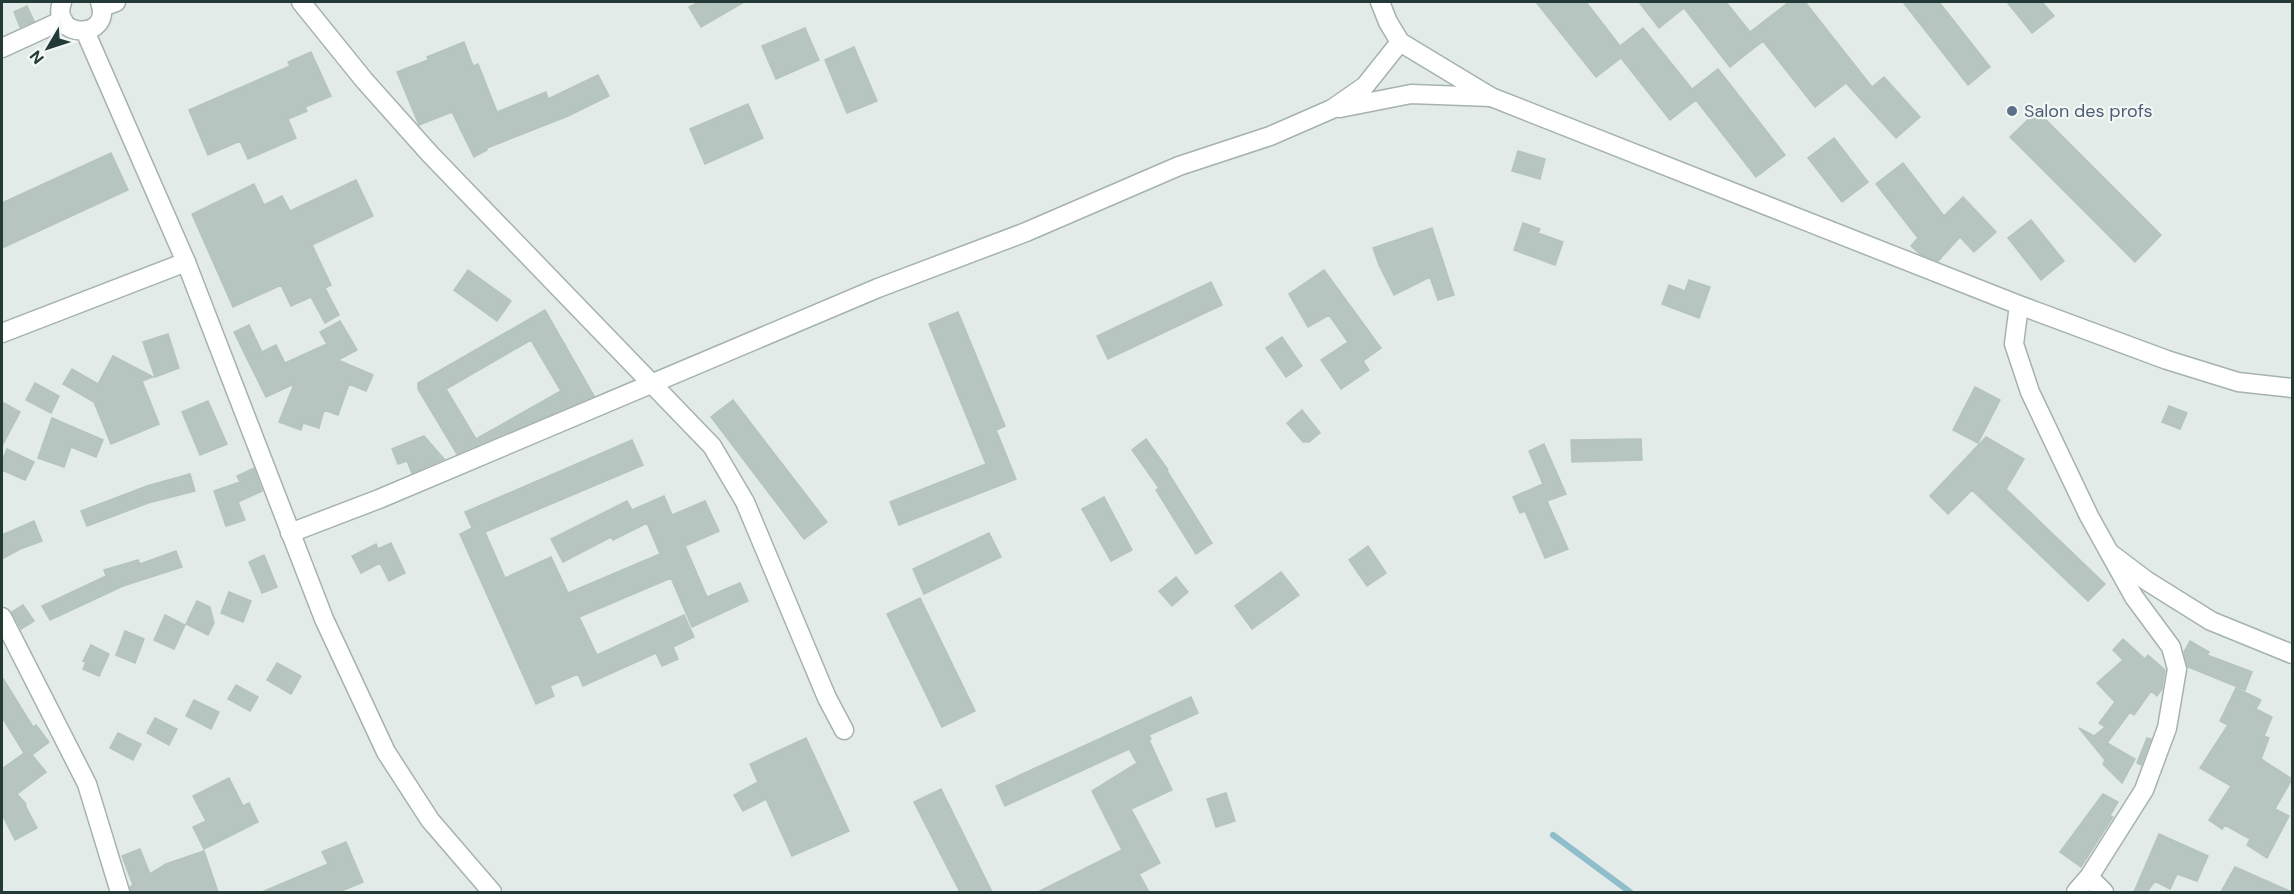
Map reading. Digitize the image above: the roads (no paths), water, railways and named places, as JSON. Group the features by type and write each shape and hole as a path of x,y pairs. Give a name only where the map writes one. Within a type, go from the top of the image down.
{"street":[{"path":"62,2 60,14 63,20 72,29 85,31 98,23 106,3"},
{"path":"301,2 364,80 430,154 712,446 745,502 827,698 844,730"},
{"path":"1380,2 1400,42 1491,97 2019,305 2167,360 2238,382 2292,388"},
{"path":"2,48 63,20"},
{"path":"85,31 186,262 324,620 387,752 430,820 492,892"},
{"path":"290,533 379,499 878,288 1026,232 1179,166 1270,136 1332,109 1365,86 1400,42"},
{"path":"1332,109 1411,94 1491,97"},
{"path":"2,333 186,262"},
{"path":"2019,305 2014,344 2027,382 2089,516 2134,597 2171,647 2177,669 2167,728 2144,790 2089,877 2076,892"},
{"path":"2110,553 2211,621 2292,654"},
{"path":"2,617 87,784 120,892"},
{"path":"2089,877 2104,892"}],"waterway":[{"path":"1553,835 1630,892"}],"place":[{"name":"Salon des profs","path":"2012,111"}]}
